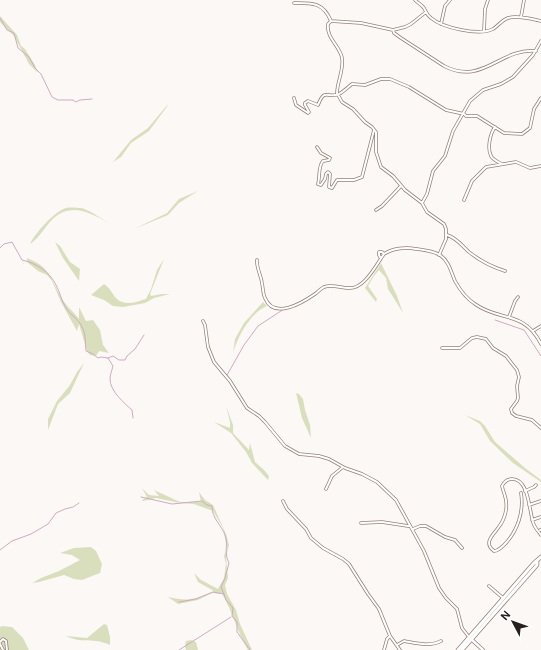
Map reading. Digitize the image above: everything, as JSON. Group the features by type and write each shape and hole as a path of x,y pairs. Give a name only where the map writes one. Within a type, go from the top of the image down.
{"main road":[{"path":"458,650 537,565 537,562 541,557"},
{"path":"462,650 470,638"}],"street":[{"path":"415,0 424,8 432,19 441,24 457,29 492,29 506,19 521,17 541,21"},
{"path":"441,24 445,6 450,0"},
{"path":"484,30 484,11 488,0"},
{"path":"521,17 524,0"},
{"path":"294,4 316,4 322,7 331,21"},
{"path":"331,21 366,24 392,30 411,24 426,12"},
{"path":"331,21 327,28 332,41 342,57 342,65 337,89 338,95 342,102 353,110 376,132 376,152 380,166 383,170 394,176 407,192 422,203 426,211 444,224 447,235 439,255"},
{"path":"392,30 401,38 444,66 462,71 478,70 492,65 510,54 522,51 536,51"},
{"path":"422,203 426,198 433,171 445,156 453,131 464,114 466,107 473,98 483,90 501,84 513,77 530,60 541,41"},
{"path":"294,98 296,105 308,113 309,112 305,103 310,101 318,105 320,97 323,95 338,95 352,84 365,85 381,79 390,79 409,87 446,110 464,114 466,116 477,116 495,127 500,132 508,134 522,134 530,128 534,109 541,98"},
{"path":"495,127 490,140 490,154 494,160 502,164"},
{"path":"317,147 321,153 330,158 320,164 320,178 318,184 321,185 328,172 330,174 329,187 332,188 337,180 354,180 362,177 374,130"},
{"path":"464,200 472,181 484,168 516,162 530,168 540,168"},
{"path":"376,210 382,206 401,186"},
{"path":"447,235 458,240 469,251 490,265 505,271"},
{"path":"256,260 261,275 265,299 270,305 284,310 312,296 323,288 331,286 351,288 358,287 364,282 384,254 390,251 408,248 427,251 439,255 446,261 458,286 470,301 488,312 509,317 521,322 534,331 541,344"},
{"path":"509,317 518,297"},
{"path":"203,321 210,355 218,368 230,381 247,408 265,422 282,443 289,449 299,454 324,458 362,474 381,486 396,500 424,551 439,588 457,609 462,628 483,650"},
{"path":"534,331 541,326"},
{"path":"442,348 460,348 472,338 477,337 486,339 494,348 508,358 518,372 518,398 511,409 512,413 516,416 532,420 541,428"},
{"path":"326,489 332,476 343,467"},
{"path":"521,493 522,499 520,516 513,534 499,550 492,550 489,545 489,540 502,522 506,512 506,497 503,484 510,479 516,479 521,482 528,499 532,520 540,530 541,535"},
{"path":"525,491 536,485"},
{"path":"522,499 528,499"},
{"path":"283,501 287,509 306,529 311,538 329,552 343,559 349,564 379,609 390,636 400,650"},
{"path":"529,505 541,501"},
{"path":"532,520 541,517"},
{"path":"361,523 382,522 410,526"},
{"path":"413,529 426,526 445,537 455,540 462,548"},
{"path":"489,586 504,600"},
{"path":"384,650 386,642 390,636"},
{"path":"3,650 0,643 3,639 6,640 7,650"},
{"path":"397,645 404,641 420,644 437,643 441,641"}],"green space":[{"path":"0,16 17,35 21,46 25,49 38,73 29,64 14,36 0,22"},
{"path":"169,103 149,131 131,143 121,157 113,162 131,140 148,128"},
{"path":"198,191 179,203 168,215 134,229 167,213 179,199"},
{"path":"66,208 82,208 109,223 78,210 63,212 56,216 30,244 41,229 56,213"},
{"path":"55,242 60,246 70,262 80,269 79,281 63,258"},
{"path":"27,258 35,261 45,269 67,306 79,319 79,307 86,321 93,320 100,330 103,345 109,353 99,351 96,356 90,355 87,351 79,324 77,331 61,302 52,281 47,275 38,271 27,262"},
{"path":"164,259 150,294 151,296 170,294 154,298 145,303 123,307 113,306 104,300 91,295 104,284 119,301 131,303 146,299 157,270"},
{"path":"381,263 397,296 403,313 388,289 386,278 379,270 368,286 377,299 376,302 365,288"},
{"path":"263,302 267,306 261,309 250,319 238,339 233,353 235,339 244,323"},
{"path":"84,363 70,393 58,404 48,430 48,419 57,401 70,385"},
{"path":"296,393 303,399 310,425 311,438 302,418"},
{"path":"226,406 233,425 233,433 249,450 250,443 255,462 269,476 268,480 252,463 246,452 231,433 214,422 230,428"},
{"path":"465,415 480,421 495,442 541,480 541,482 513,463 490,441 480,424"},
{"path":"142,488 149,495 159,496 154,490 180,502 201,502 199,492 205,500 213,505 226,534 229,545 226,557 228,578 225,585 227,594 236,610 240,624 252,650 248,650 244,643 222,594 212,593 198,600 178,604 168,597 192,599 214,591 198,582 194,573 201,580 218,589 224,578 226,564 224,556 227,548 223,528 213,511 194,504 180,503 156,498 143,501 142,500 147,497"},
{"path":"91,547 96,551 102,564 100,573 82,580 64,575 32,583 80,560 72,555 60,553 74,548"},
{"path":"104,624 107,625 110,645 98,641 77,640 66,636 87,638"},
{"path":"0,627 12,627 23,638 29,650 0,650"},
{"path":"191,640 196,642 198,650 186,650 186,641"}],"waterway":[{"path":"0,18 7,30 14,33 18,48 29,57 35,68 41,74 52,97 58,100 73,100 76,102 80,100 92,99"},
{"path":"0,248 4,244 12,242 22,260 32,263 50,276 66,308 81,324 85,335 86,351 98,358 108,358 113,366 110,379 112,388 132,410 133,418"},
{"path":"226,377 244,345 258,326 284,309"},
{"path":"495,320 524,330 541,356"},
{"path":"108,358 113,356 119,360 125,360 127,356 135,349 144,335"},
{"path":"141,497 172,504 202,501 207,505 212,506 213,514 226,539 226,555 229,563 221,587 224,594"},
{"path":"0,550 12,541 31,534 48,524 56,513 73,507 79,503"},
{"path":"179,602 196,599 213,592 224,594 226,600 233,608 232,616 237,622 237,632 250,650"},
{"path":"179,650 231,617"}]}
